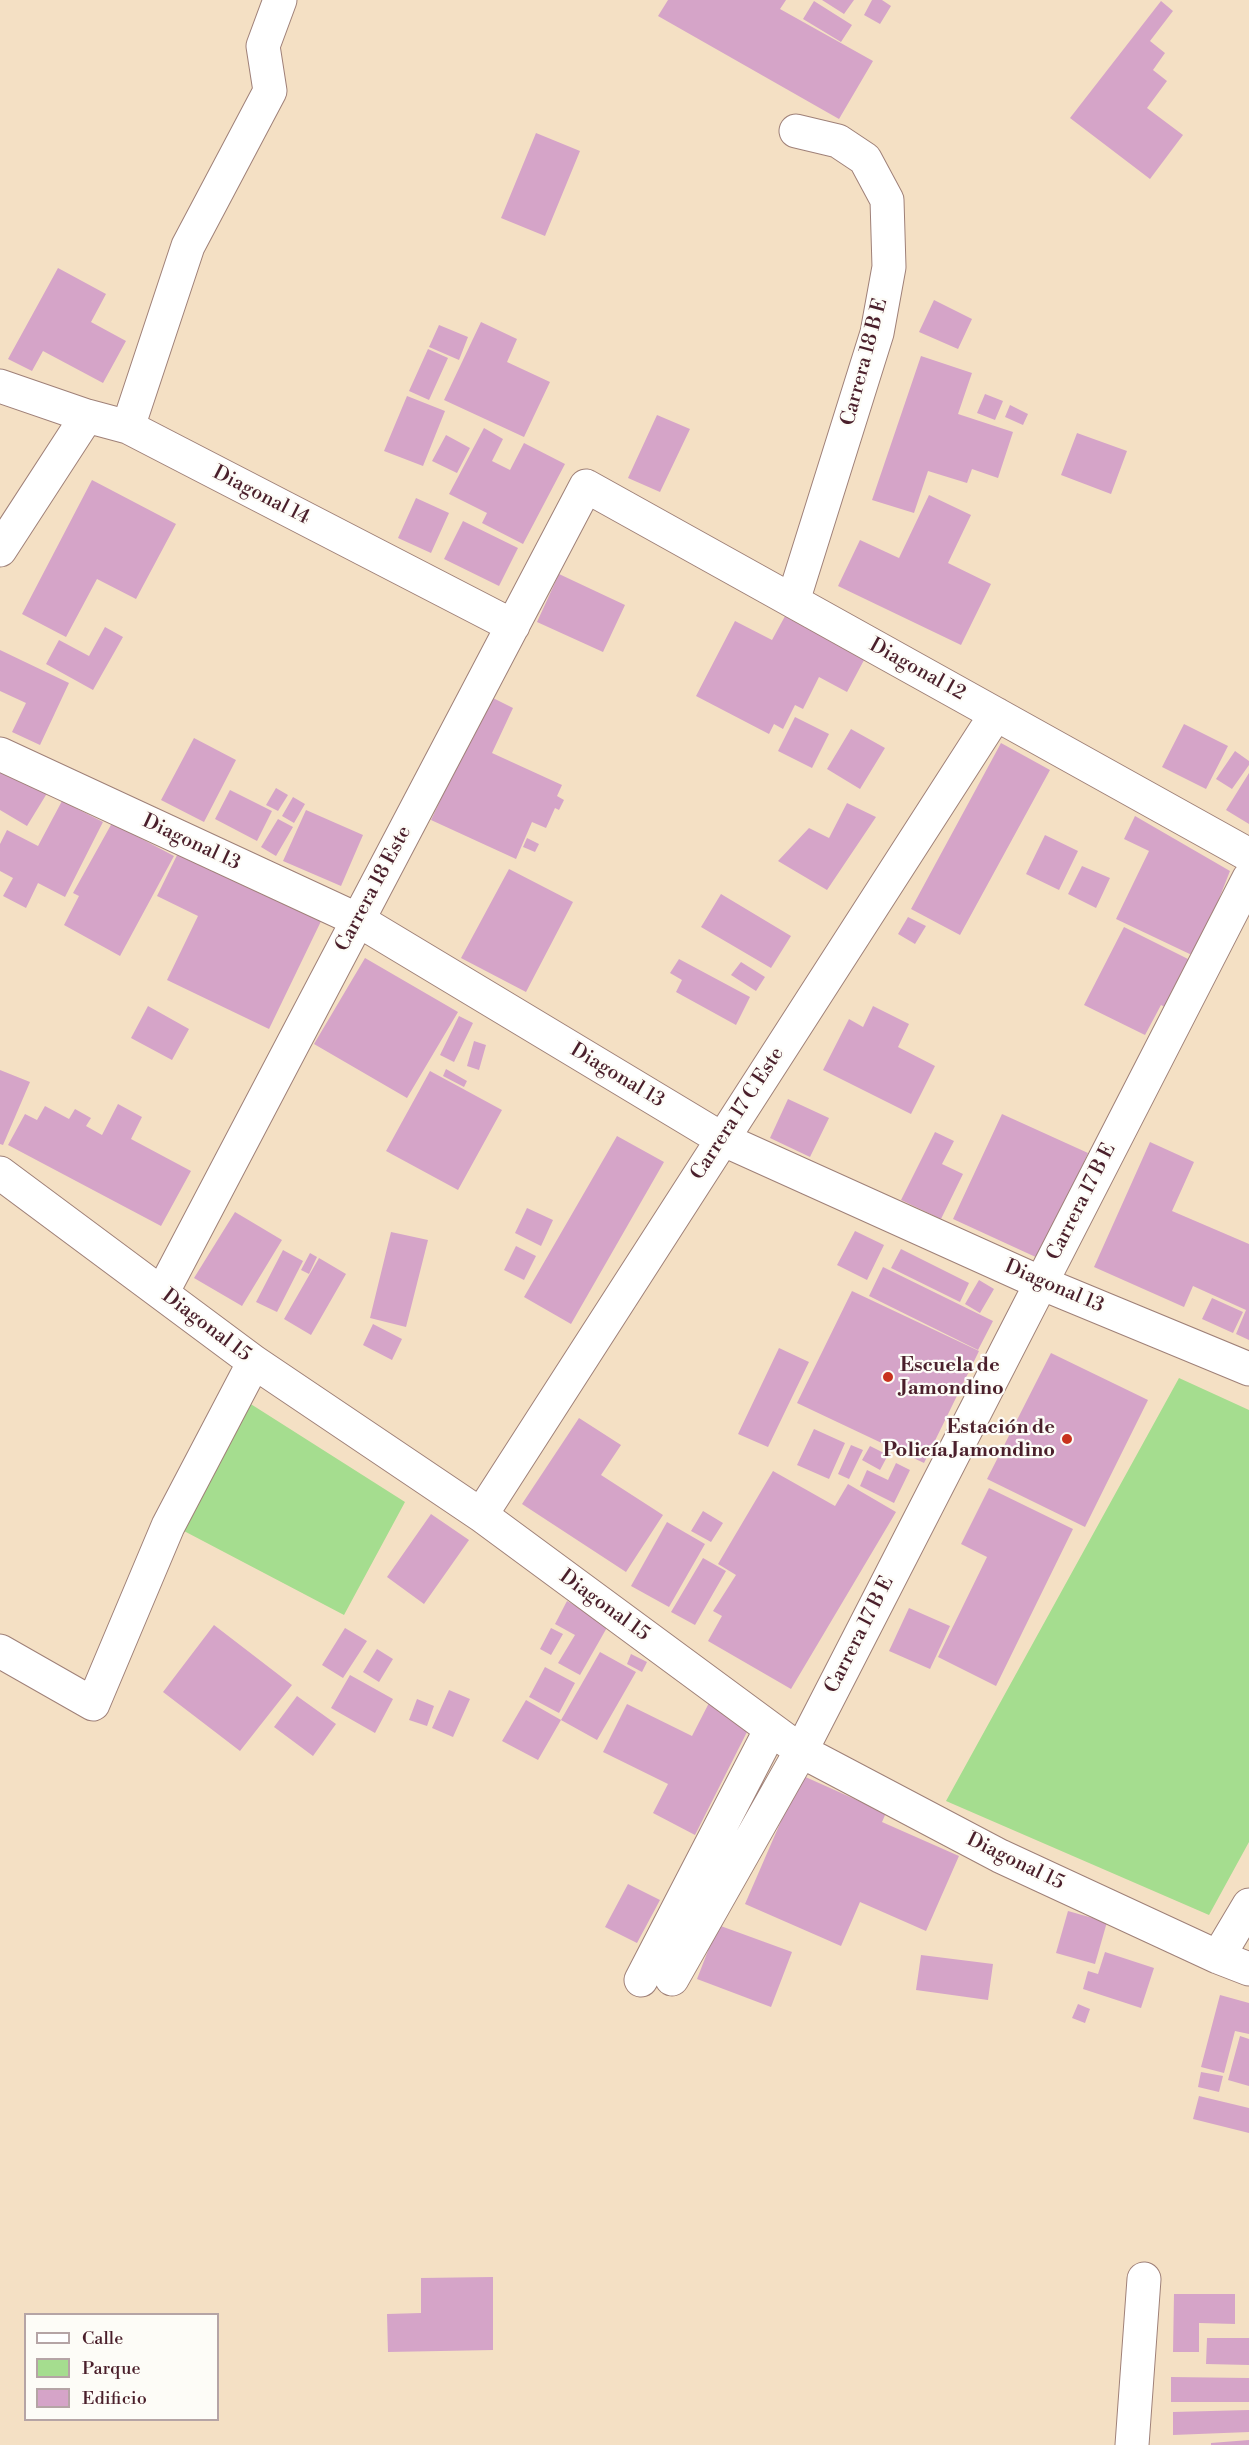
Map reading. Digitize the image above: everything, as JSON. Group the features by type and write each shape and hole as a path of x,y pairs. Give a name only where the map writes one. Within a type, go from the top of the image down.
{"street":[{"path":"128,428 188,246 270,91 263,46 280,0"},
{"name":"Carrera 18 B E","path":"793,601 877,333 889,267 887,200 865,159 838,141 796,131"},
{"name":"Diagonal 14","path":"0,386 128,428 513,626"},
{"path":"0,550 87,416"},
{"name":"Diagonal 12","path":"586,486 1249,855"},
{"name":"Carrera 18 Este","path":"162,1293 586,486"},
{"name":"Carrera 17 C Este","path":"481,1515 996,714"},
{"name":"Diagonal 13","path":"0,754 358,920 722,1139 1041,1283 1249,1369"},
{"name":"Carrera 17 B E","path":"771,1729 656,1980 801,1751 1249,878"},
{"name":"Diagonal 15","path":"0,1173 254,1362 481,1515 801,1751 1000,1856 1218,1957 1249,1969"},
{"path":"0,1651 93,1704 168,1526 254,1362"},
{"path":"1218,1957 1249,1905"},
{"path":"1132,2445 1144,2279"}],"green space":[{"path":"1179,1378 1249,1410 1249,1842 1209,1915 946,1801"},
{"path":"246,1401 405,1502 344,1615 184,1531"}],"building":[{"path":"668,0 786,0 780,9 873,61 839,119 658,16"},
{"path":"822,0 854,0 844,14"},
{"path":"872,0 882,0 891,6 880,24 864,15"},
{"path":"814,1 852,25 841,42 803,19"},
{"path":"1161,1 1173,11 1150,41 1165,53 1153,70 1167,81 1147,108 1183,135 1150,179 1070,118"},
{"path":"536,133 580,151 545,236 501,218"},
{"path":"58,268 106,294 91,322 126,341 103,383 43,351 32,371 8,359"},
{"path":"934,300 972,319 958,349 919,332"},
{"path":"481,322 517,339 507,362 550,382 524,437 444,400"},
{"path":"439,325 468,337 459,360 429,347"},
{"path":"428,349 448,358 429,400 409,391"},
{"path":"921,356 972,373 958,414 1013,432 998,478 972,469 967,483 928,471 914,513 872,500"},
{"path":"985,394 1003,401 995,420 977,413"},
{"path":"407,396 445,411 423,466 384,451"},
{"path":"1010,405 1028,414 1023,425 1005,417"},
{"path":"657,415 690,429 660,492 628,478"},
{"path":"484,428 503,439 492,461 510,470 524,443 565,464 523,544 482,523 487,513 449,494"},
{"path":"1077,433 1127,451 1111,494 1061,475"},
{"path":"446,435 470,448 457,473 432,461"},
{"path":"92,480 176,524 136,599 97,579 66,637 22,614"},
{"path":"929,495 971,515 948,563 991,584 961,645 838,586 860,540 899,558"},
{"path":"416,498 449,513 431,553 398,538"},
{"path":"463,521 518,548 499,586 444,559"},
{"path":"559,574 625,605 603,652 537,622"},
{"path":"790,607 871,647 847,692 819,677 803,709 795,705 783,729 774,724 769,734 696,696 735,621 772,640"},
{"path":"105,627 123,637 93,690 46,664 59,640 89,656"},
{"path":"0,650 69,683 40,745 12,732 26,703 0,691"},
{"path":"489,696 513,708 492,753 562,785 557,796 564,800 559,810 555,808 546,828 532,822 516,859 431,820"},
{"path":"795,717 829,734 812,768 778,751"},
{"path":"1184,724 1228,746 1206,789 1162,767"},
{"path":"851,729 885,748 860,789 827,769"},
{"path":"194,738 236,760 204,822 161,800"},
{"path":"1001,743 1050,770 960,935 911,909"},
{"path":"1235,751 1249,761 1249,765 1232,789 1216,779"},
{"path":"5,764 49,790 27,826 0,810 0,773"},
{"path":"1249,773 1249,824 1226,810"},
{"path":"276,788 288,795 278,811 266,805"},
{"path":"230,790 272,811 257,841 215,819"},
{"path":"293,797 305,804 294,823 282,816"},
{"path":"62,801 103,822 65,897 38,883 26,908 3,896 13,878 0,871 0,844 7,830 38,846"},
{"path":"847,803 876,817 827,890 778,861 809,828 829,838"},
{"path":"306,810 363,835 341,886 283,861"},
{"path":"1135,816 1230,871 1196,957 1116,919 1149,851 1124,839"},
{"path":"278,819 293,827 276,856 261,847"},
{"path":"112,823 174,856 120,956 64,925 79,896 73,893"},
{"path":"1045,835 1078,851 1059,890 1026,874"},
{"path":"527,838 539,844 535,852 523,847"},
{"path":"181,847 324,915 269,1029 167,980 198,916 157,896"},
{"path":"1082,866 1110,878 1096,908 1068,894"},
{"path":"509,869 573,902 526,992 461,958"},
{"path":"721,894 791,936 771,968 701,927"},
{"path":"908,917 926,926 915,944 898,934"},
{"path":"1124,927 1198,964 1173,1011 1161,1005 1145,1035 1084,1005"},
{"path":"365,958 458,1012 407,1098 314,1044"},
{"path":"679,959 750,997 736,1025 676,992 682,980 670,973"},
{"path":"741,962 765,977 756,991 731,975"},
{"path":"148,1006 189,1029 172,1060 131,1038"},
{"path":"873,1006 909,1024 898,1047 935,1066 911,1114 823,1070 849,1019 863,1027"},
{"path":"459,1016 473,1023 454,1062 440,1055"},
{"path":"474,1041 486,1045 479,1070 467,1066"},
{"path":"446,1069 467,1081 464,1087 443,1076"},
{"path":"0,1070 30,1082 3,1145 0,1144"},
{"path":"430,1071 502,1110 458,1190 386,1151"},
{"path":"788,1099 829,1118 810,1157 770,1138"},
{"path":"118,1104 142,1117 131,1139 191,1171 161,1226 8,1145 25,1114 37,1120 45,1106 69,1119 75,1109 91,1118 86,1126 102,1135"},
{"path":"1002,1114 1088,1153 1040,1259 953,1219"},
{"path":"935,1132 954,1141 942,1164 963,1174 941,1219 901,1200"},
{"path":"617,1136 664,1162 571,1324 524,1297"},
{"path":"1150,1142 1194,1162 1172,1211 1249,1244 1249,1340 1236,1334 1246,1310 1193,1286 1184,1307 1094,1267"},
{"path":"527,1208 553,1220 541,1246 515,1233"},
{"path":"235,1212 282,1240 242,1306 194,1278"},
{"path":"855,1231 884,1245 867,1280 837,1265"},
{"path":"391,1232 428,1240 406,1327 370,1318"},
{"path":"516,1246 536,1256 524,1280 504,1270"},
{"path":"901,1249 969,1283 960,1302 891,1268"},
{"path":"283,1250 303,1261 277,1312 256,1302"},
{"path":"310,1253 317,1257 309,1274 301,1270"},
{"path":"319,1258 346,1274 311,1335 284,1319"},
{"path":"883,1267 993,1321 978,1350 869,1296"},
{"path":"979,1280 994,1289 980,1313 965,1304"},
{"name":"Escuela de Jamondino","path":"852,1291 979,1351 924,1463 797,1403"},
{"path":"1212,1298 1243,1312 1233,1333 1202,1319"},
{"path":"373,1324 402,1339 392,1360 363,1345"},
{"path":"779,1348 809,1362 768,1447 738,1434"},
{"name":"Estación de Policía Jamondino","path":"1051,1353 1148,1400 1085,1527 987,1479"},
{"path":"579,1418 621,1445 601,1475 663,1515 626,1572 522,1504"},
{"path":"814,1429 845,1443 829,1479 797,1465"},
{"path":"851,1445 863,1450 849,1479 838,1474"},
{"path":"870,1446 888,1455 880,1470 862,1460"},
{"path":"896,1463 910,1470 894,1503 860,1486 867,1470 888,1480"},
{"path":"773,1471 835,1506 848,1484 896,1512 791,1689 708,1641 722,1616 713,1611 736,1575 718,1564"},
{"path":"989,1488 1073,1529 996,1686 938,1657 987,1557 961,1544"},
{"path":"703,1511 723,1523 711,1542 691,1531"},
{"path":"431,1514 469,1540 424,1604 387,1577"},
{"path":"667,1522 705,1544 669,1607 631,1586"},
{"path":"703,1558 726,1571 695,1625 671,1612"},
{"path":"567,1601 609,1624 580,1675 558,1663 575,1635 555,1624"},
{"path":"909,1608 950,1626 930,1669 889,1651"},
{"path":"214,1625 292,1685 240,1751 163,1692"},
{"path":"345,1628 367,1641 343,1678 322,1665"},
{"path":"551,1628 563,1634 551,1655 540,1649"},
{"path":"377,1649 393,1659 379,1682 363,1672"},
{"path":"600,1652 636,1672 597,1740 561,1720"},
{"path":"631,1654 647,1662 642,1672 627,1664"},
{"path":"545,1667 575,1683 559,1713 529,1697"},
{"path":"350,1675 393,1699 375,1733 331,1708"},
{"path":"449,1690 470,1699 453,1737 432,1728"},
{"path":"297,1696 336,1724 313,1756 274,1727"},
{"path":"417,1699 434,1706 427,1726 409,1720"},
{"path":"526,1700 561,1720 538,1760 502,1741"},
{"path":"710,1701 752,1722 695,1835 653,1813 668,1784 603,1752 627,1704 692,1736"},
{"path":"801,1775 886,1813 882,1822 959,1856 926,1931 860,1902 841,1946 745,1904"},
{"path":"628,1884 660,1900 637,1943 605,1927"},
{"path":"1068,1911 1107,1922 1095,1964 1056,1953"},
{"path":"718,1925 792,1952 771,2007 697,1979"},
{"path":"1105,1952 1154,1968 1141,2008 1083,1989 1088,1971 1098,1974"},
{"path":"921,1955 993,1964 988,2000 916,1990"},
{"path":"1220,1995 1249,2003 1249,2034 1235,2031 1224,2073 1201,2067"},
{"path":"1078,2004 1090,2009 1085,2023 1072,2018"},
{"path":"1240,2036 1249,2039 1249,2086 1228,2080"},
{"path":"1201,2072 1223,2076 1219,2092 1198,2087"},
{"path":"1199,2096 1249,2108 1249,2133 1193,2119"},
{"path":"493,2277 493,2350 388,2352 387,2314 421,2313 421,2278"},
{"path":"1174,2294 1235,2294 1235,2324 1199,2323 1199,2352 1173,2352"},
{"path":"1207,2338 1249,2338 1249,2365 1206,2364"},
{"path":"1171,2377 1249,2378 1249,2402 1171,2402"},
{"path":"1249,2410 1249,2432 1173,2435 1173,2412"},
{"path":"1249,2440 1249,2445 1211,2445 1211,2443"}],"place":[{"name":"Escuela de Jamondino","path":"888,1377"},
{"name":"Estación de Policía Jamondino","path":"1067,1439"}]}
